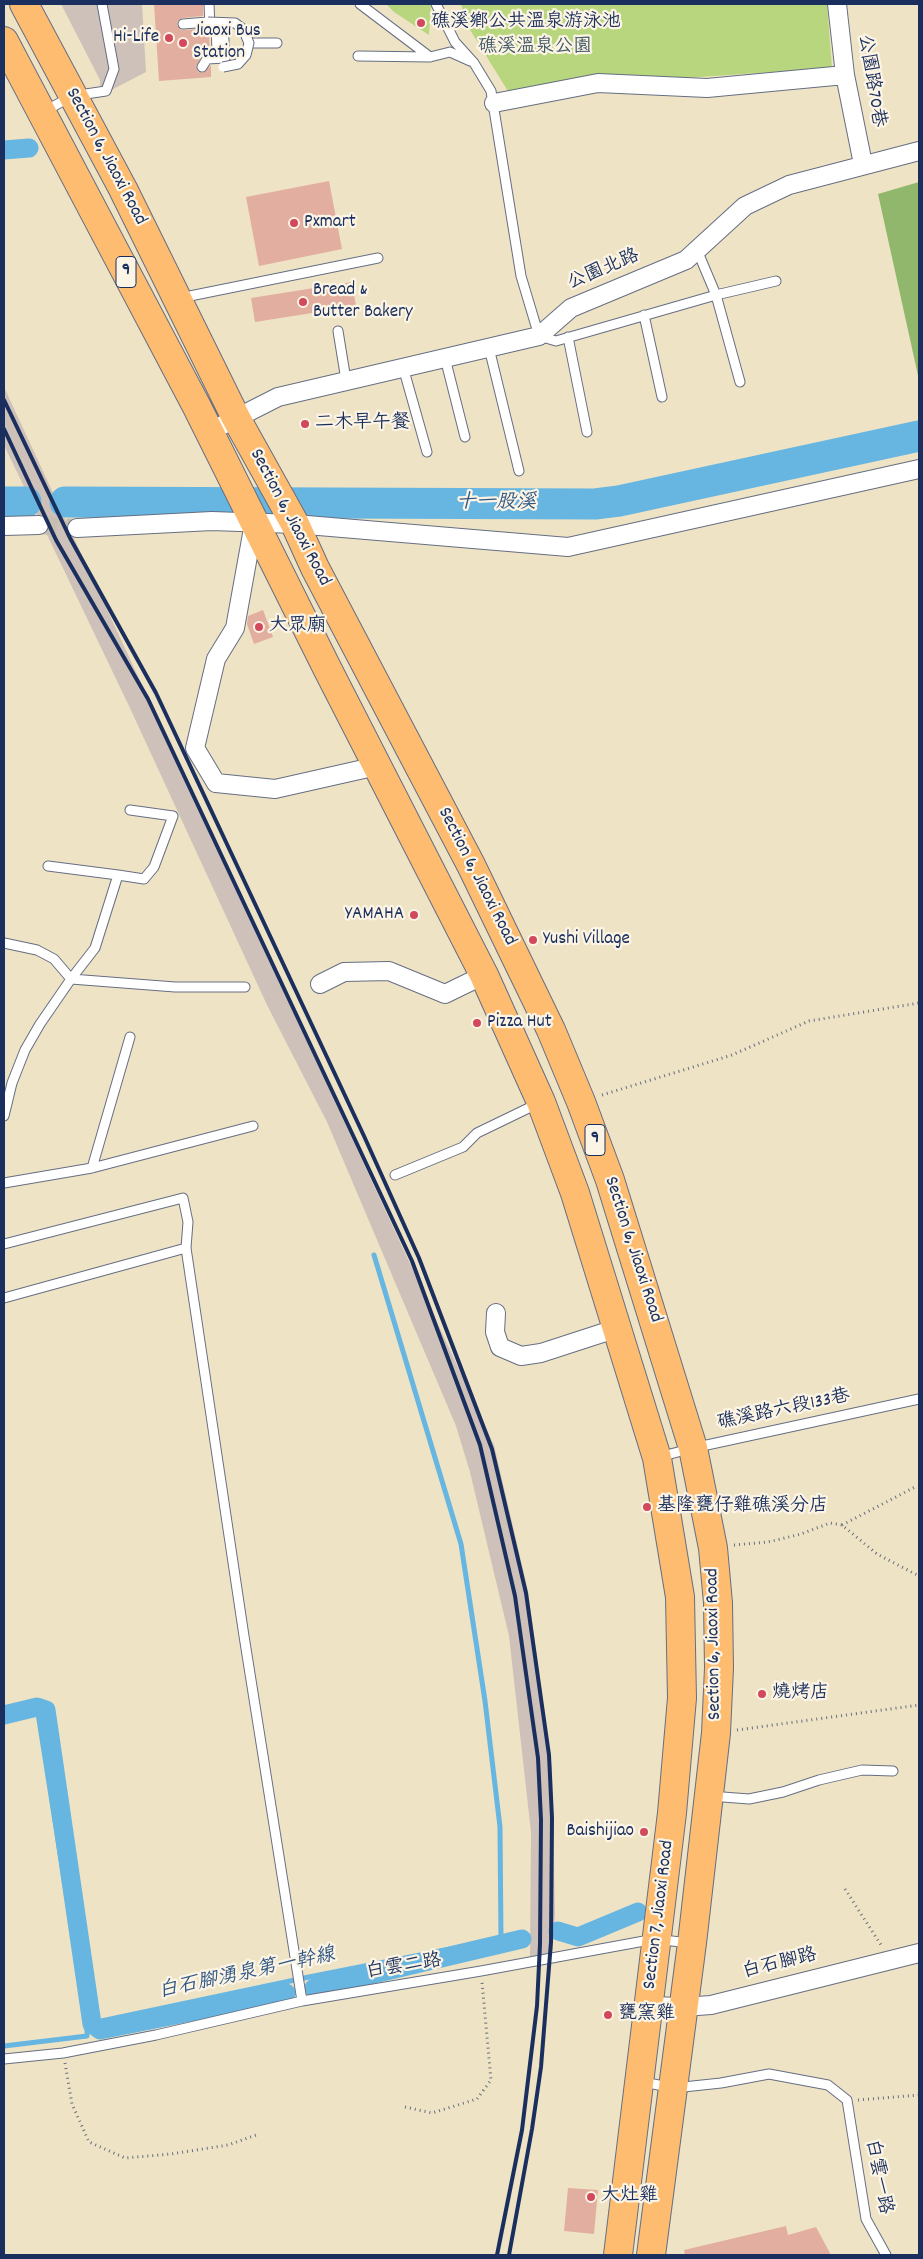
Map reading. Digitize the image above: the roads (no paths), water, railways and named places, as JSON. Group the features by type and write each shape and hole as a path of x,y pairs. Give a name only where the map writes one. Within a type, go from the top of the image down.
{"main road":[{"name":"Section 6, Jiaoxi Road","path":"24,4 123,189 236,418 274,485 315,568 471,865 551,1030 581,1102 610,1180 693,1448 713,1548 718,1603 719,1668 716,1733 709,1806"},
{"name":"Section 6, Jiaoxi Road","path":"4,40 209,432 484,975 541,1102 575,1193 657,1458 680,1597 682,1698 672,1813"},
{"name":"Section 7, Jiaoxi Road","path":"651,2255 709,1806"},
{"name":"Section 7, Jiaoxi Road","path":"618,2255 649,2006 655,1939 672,1813"}],"street":[{"name":"公園路70巷","path":"837,4 845,75 862,164"},
{"path":"494,103 598,84 707,88 845,75"},
{"name":"公園北路","path":"209,432 278,396 539,336 571,308 686,260 719,227 745,206 789,185 862,164 919,151"},
{"path":"77,528 252,519 292,520 568,547 919,469"},
{"path":"252,519 235,628 216,659 195,748 216,784 276,789 377,766"},
{"path":"4,526 39,525"},
{"path":"320,984 344,972 389,971 445,994 484,975"},
{"path":"496,1314 495,1332 500,1347 521,1356 540,1353 618,1328"},
{"name":"白石腳路","path":"649,2006 684,2007 711,2005 919,1953"}],"lane":[{"path":"42,113 72,96 106,91 114,69 102,4"},
{"path":"202,67 207,59 224,58 223,23 216,24 214,52 209,4"},
{"path":"360,4 430,57"},
{"path":"436,4 455,42 474,63 491,91 521,276 539,336 556,340 716,295 776,281"},
{"path":"183,24 208,22 235,23 243,29 249,43 246,55 238,64 223,67"},
{"path":"249,43 277,43"},
{"path":"358,56 430,57 450,52 474,63"},
{"path":"697,250 716,295 740,382"},
{"path":"178,298 378,258"},
{"path":"644,315 662,396"},
{"path":"338,331 346,380"},
{"path":"568,337 587,432"},
{"path":"489,348 519,471"},
{"path":"445,358 465,437"},
{"path":"403,367 427,452"},
{"path":"48,866 144,879 154,867 173,816 130,810"},
{"path":"4,1116 12,1083 25,1050 40,1024 95,948 118,875"},
{"path":"4,943 37,950 54,959 71,979 175,987 245,987"},
{"path":"92,1168 130,1037"},
{"path":"395,1175 463,1147 477,1133 541,1102"},
{"path":"4,1183 92,1168 253,1126"},
{"path":"4,1244 183,1198 188,1222 186,1248 241,1616 302,2001"},
{"path":"4,1298 186,1248"},
{"name":"礁溪路六段133巷","path":"657,1458 693,1448 919,1399"},
{"path":"709,1806 749,1800 862,1770 893,1771"},
{"name":"白雲二路","path":"4,2059 63,2053 156,2035 302,2001 655,1939 692,1943"},
{"name":"白雲一路","path":"674,2088 721,2083 769,2074 828,2085 847,2100 866,2219 886,2255"},
{"path":"640,2082 674,2088"}],"waterway":[{"path":"4,150 29,148"},
{"name":"十一股溪","path":"65,502 595,504 619,501 919,436"},
{"name":"十一股溪","path":"4,502 26,502"},
{"path":"374,1255 461,1544 485,1701 500,1827 501,1939"},
{"path":"37,1707 87,2024"},
{"path":"4,1715 37,1707 46,1710 92,2024 100,2030 286,1993"},
{"path":"558,1931 578,1937 638,1912"},
{"name":"白石腳湧泉第一幹線","path":"4,2046 87,2036 87,2024 501,1939 504,1944"},
{"path":"314,1988 522,1939"}],"tunnel":[{"path":"39,525 77,528"}],"railway":[{"path":"4,400 70,538 156,693 364,1136 419,1258 492,1449 526,1593 549,1755 552,1818 551,1942 541,2067 532,2129 509,2255"},
{"path":"4,429 56,540 148,699 412,1261 480,1445 515,1596 538,1758 541,1820 540,1944 537,2006 522,2130 497,2255"}],"place":[{"name":"礁溪鄉公共溫泉游泳池","path":"421,23"},
{"name":"Hi-Life","path":"169,38"},
{"name":"Jiaoxi Bus Station","path":"183,43"},
{"name":"Pxmart","path":"294,223"},
{"name":"Bread & Butter Bakery","path":"303,302"},
{"name":"二木早午餐","path":"305,424"},
{"name":"大眾廟","path":"259,627"},
{"name":"YAMAHA","path":"414,915"},
{"name":"Yushi Village","path":"533,940"},
{"name":"Pizza Hut","path":"477,1023"},
{"name":"基隆甕仔雞礁溪分店","path":"647,1507"},
{"name":"燒烤店","path":"762,1694"},
{"name":"Baishijiao","path":"644,1832"},
{"name":"甕窯雞","path":"608,2015"},
{"name":"大灶雞","path":"591,2197"}],"park label":[{"name":"礁溪溫泉公園","path":"535,48"}]}
